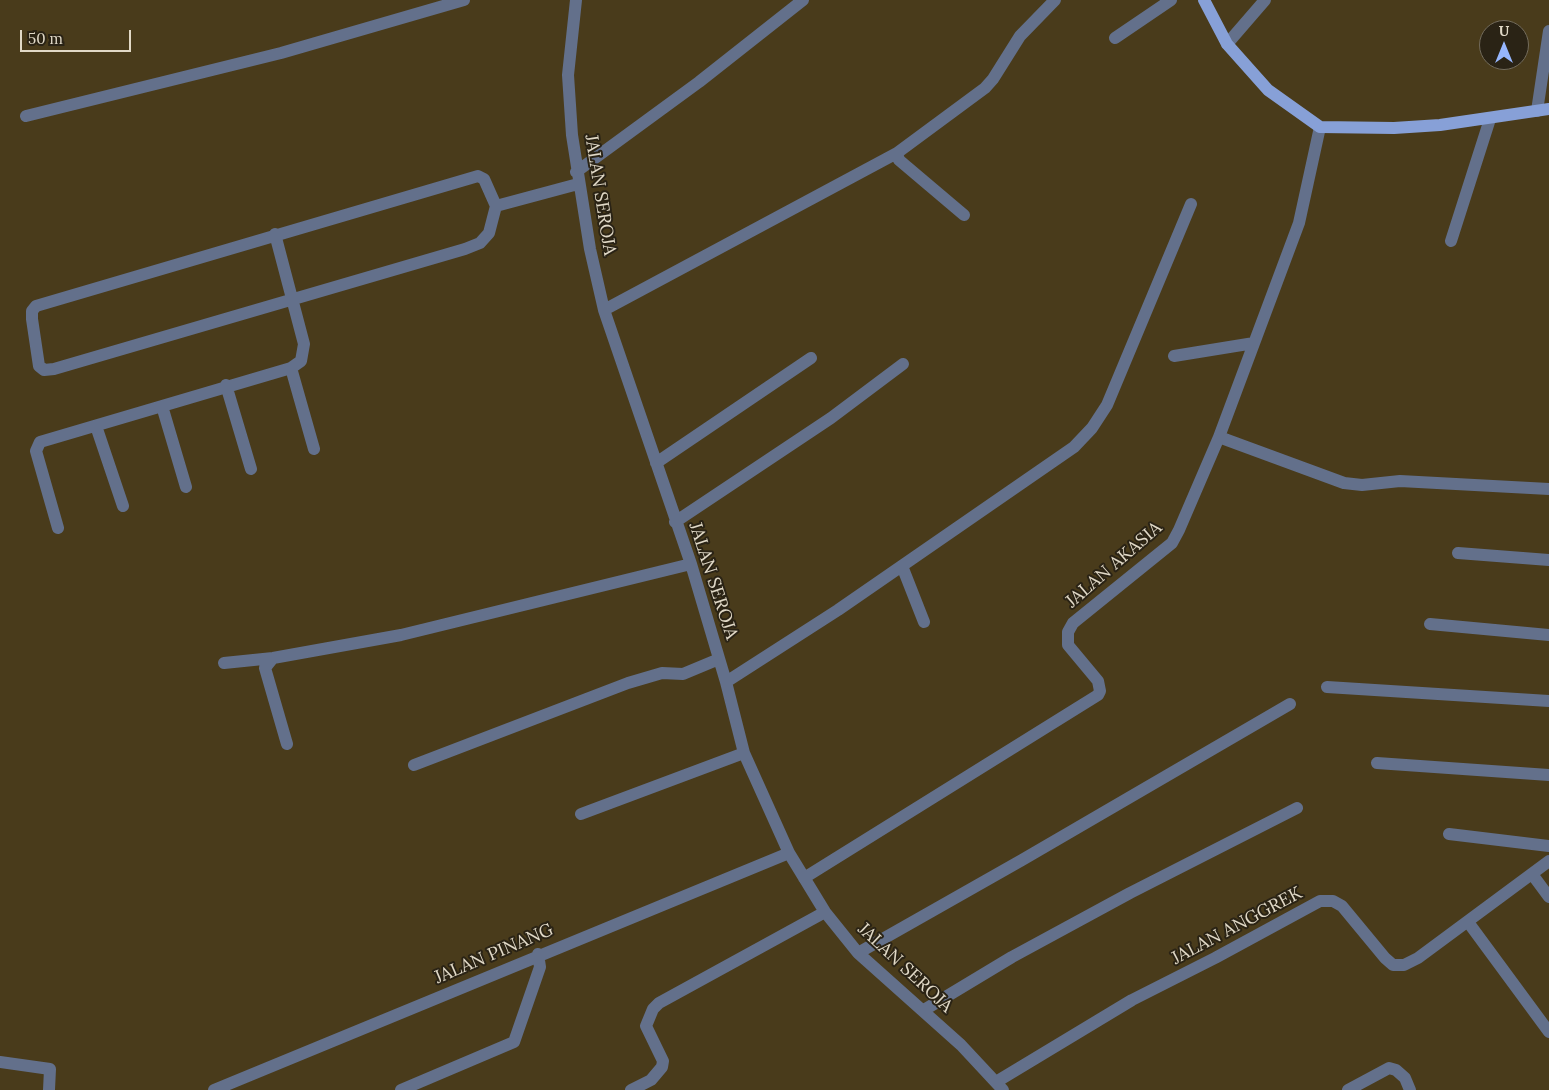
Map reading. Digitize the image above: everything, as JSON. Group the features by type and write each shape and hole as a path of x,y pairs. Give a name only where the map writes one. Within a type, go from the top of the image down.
{"main road":[{"path":"1204,0 1227,44 1268,90 1320,127 1394,128 1490,119 1543,110"}],"street":[{"path":"26,116 281,53 464,0"},
{"name":"JALAN SEROJA","path":"576,0 568,75 577,178 604,310 675,522 691,564 726,682 744,753 789,853 825,912 858,953 924,1010 999,1086"},
{"path":"496,206 577,178 802,0"},
{"path":"604,310 897,153 985,88 993,79 1020,36 1055,0"},
{"path":"1115,38 1172,0"},
{"path":"1227,44 1265,0"},
{"path":"1543,110 1549,31"},
{"path":"1451,241 1490,119"},
{"name":"JALAN AKASIA","path":"804,878 1098,695 1100,691 1098,681 1068,645 1068,632 1074,623 1172,543 1179,530 1219,437 1299,223 1320,127"},
{"path":"897,153 899,160 964,215"},
{"path":"478,176 484,180 496,206 489,233 480,243 293,300 47,370 39,366 36,356 32,311 36,306 275,234 478,176"},
{"path":"726,682 902,566 1074,447 1092,428 1107,405 1191,204"},
{"path":"58,528 36,447 40,442 291,368 301,362 304,351 293,300 275,234"},
{"path":"1174,356 1254,343"},
{"path":"656,463 811,358"},
{"path":"675,522 831,418 903,364"},
{"path":"291,368 314,449"},
{"path":"226,386 251,468"},
{"path":"162,406 186,487"},
{"path":"96,426 123,506"},
{"path":"1219,437 1344,483 1362,485 1400,481 1549,489"},
{"path":"1458,553 1549,560"},
{"path":"224,663 273,658 401,635 691,564"},
{"path":"902,566 924,622"},
{"path":"1430,624 1549,635"},
{"path":"273,658 267,662 265,668 287,744"},
{"path":"414,765 628,683 662,672 683,674 719,659"},
{"path":"1327,687 1549,701"},
{"path":"858,953 1290,704"},
{"path":"580,814 744,753"},
{"path":"1376,763 1549,775"},
{"path":"924,1010 1071,925 1297,808"},
{"path":"1449,834 1549,846"},
{"name":"JALAN PINANG","path":"214,1090 538,954 789,853"},
{"name":"JALAN ANGGREK","path":"999,1086 1132,1000 1216,958 1320,901 1333,901 1342,906 1385,958 1393,965 1404,965 1418,958 1549,861"},
{"path":"1532,874 1549,897"},
{"path":"631,1090 651,1080 662,1067 663,1061 646,1026 653,1009 659,1003 825,912"},
{"path":"1468,922 1549,1032"},
{"path":"401,1090 514,1042 540,967 538,954"},
{"path":"0,1062 50,1069 49,1090"},
{"path":"1348,1090 1389,1068 1396,1070 1405,1078 1410,1090"}]}
